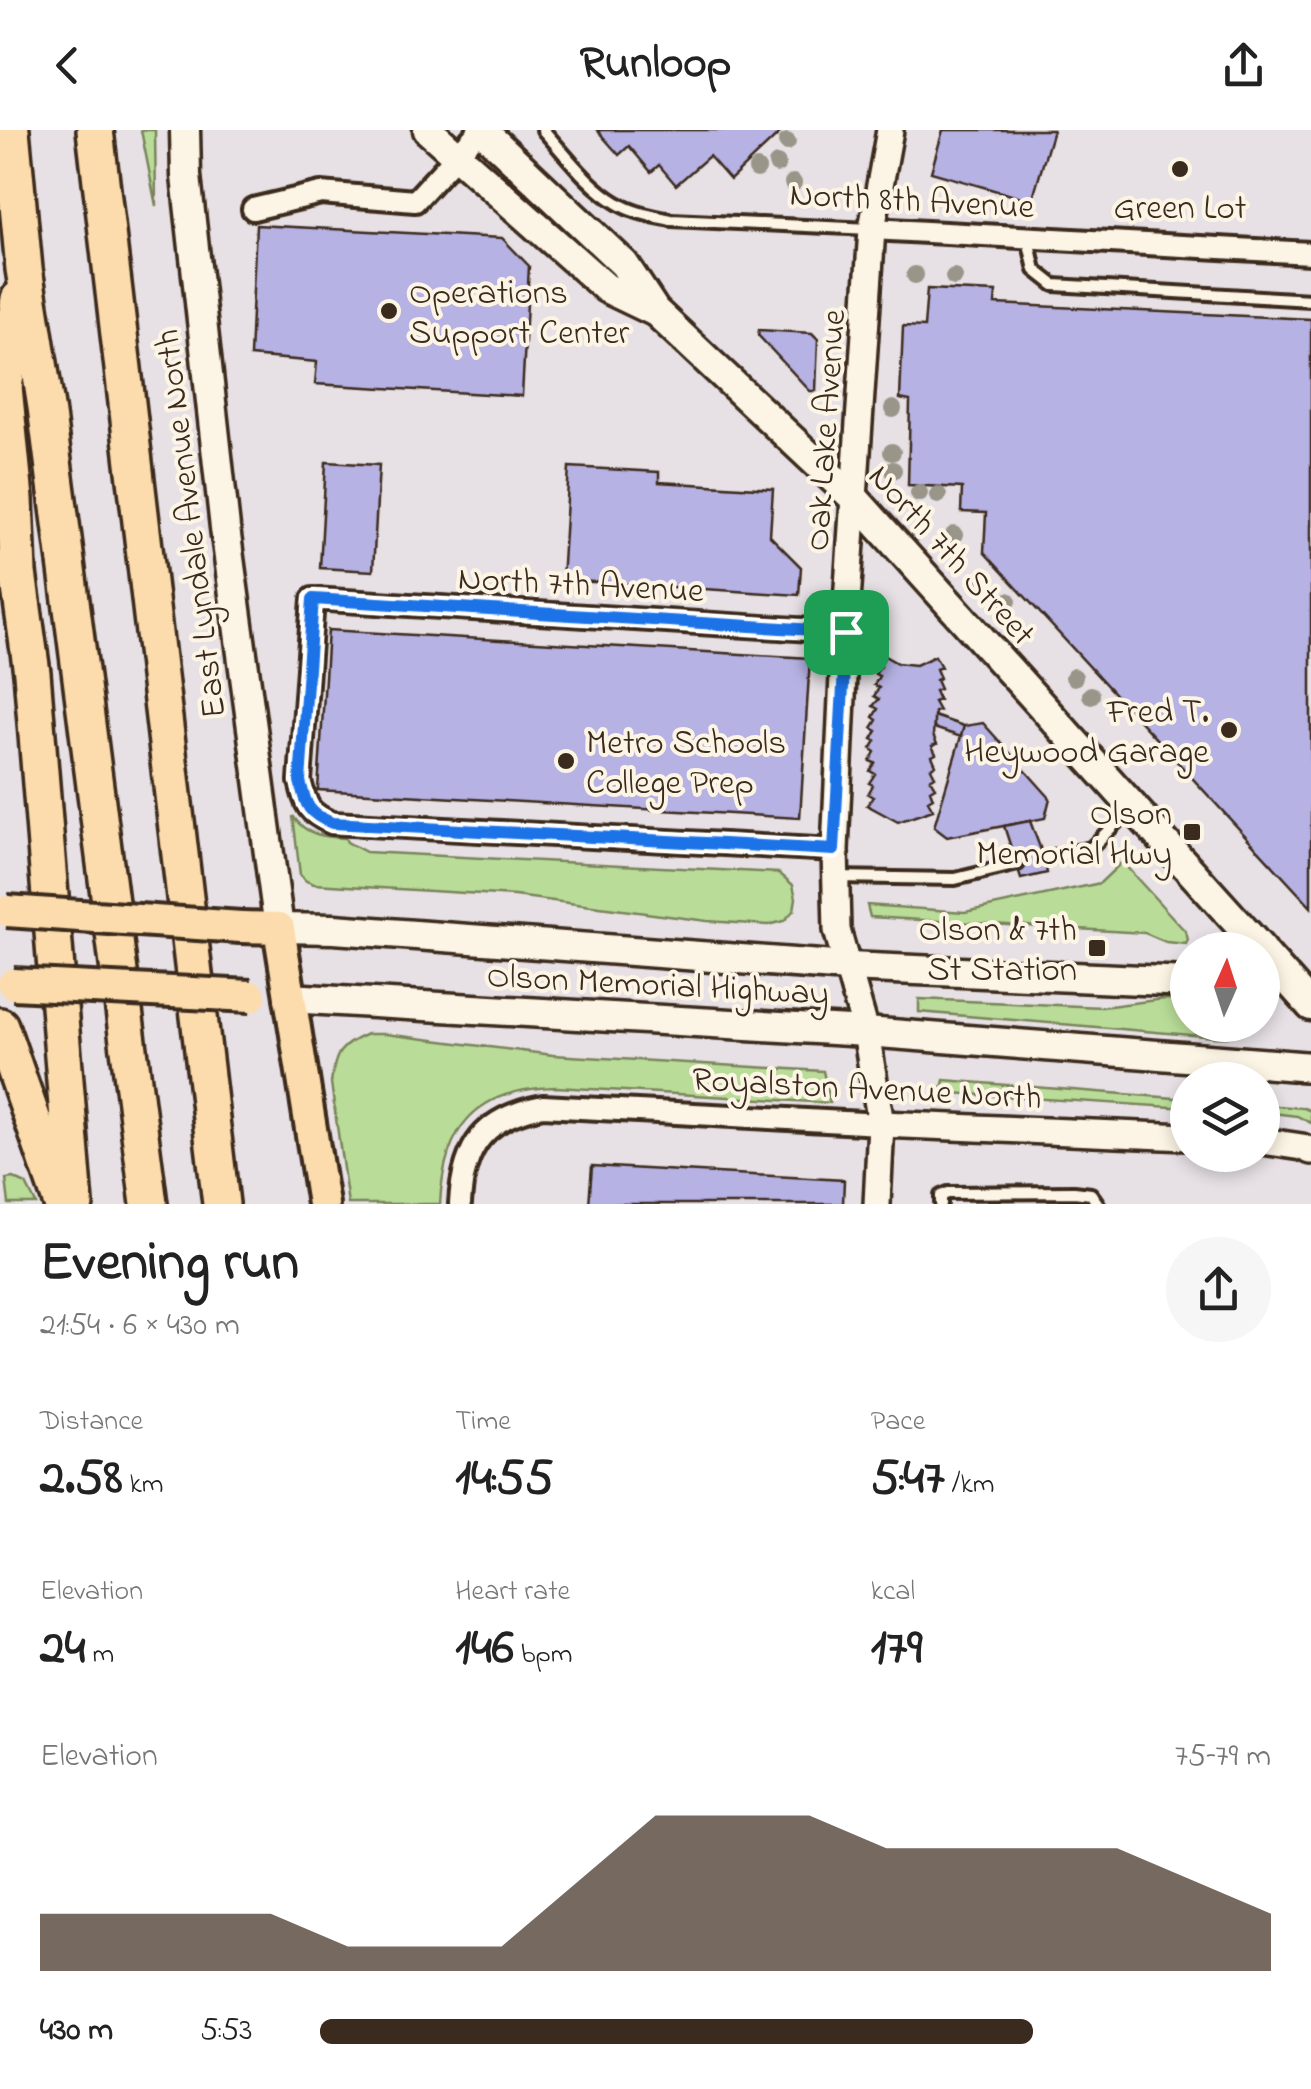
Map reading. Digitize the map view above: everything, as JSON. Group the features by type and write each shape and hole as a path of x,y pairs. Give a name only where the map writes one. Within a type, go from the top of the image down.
{"highway":[{"path":"10,130 24,268 46,407 148,1204"},
{"path":"95,130 222,1194"},
{"path":"24,268 4,387 18,573 32,673 75,1204"},
{"path":"3,1033 62,1204"}],"main road":[{"name":"East Lyndale Avenue North","path":"185,130 186,176 225,528 289,998 323,1204"},
{"name":"North 7th Street","path":"428,130 606,288 655,312"},
{"name":"North 7th Street","path":"481,130 624,264 655,312 854,499 1246,932"},
{"name":"Olson Memorial Highway","path":"4,911 240,927 334,929 848,967 1170,981"},
{"name":"North 7th Street","path":"1280,968 1305,993"},
{"name":"Olson Memorial Highway","path":"6,984 866,1032 1311,1068"},
{"path":"1280,988 1305,993"}],"street":[{"path":"253,209 321,193 415,201 481,130"},
{"name":"Oak Lake Avenue","path":"877,1204 882,1124 866,1032 837,930 834,850 872,229 890,130"},
{"name":"North 8th Avenue","path":"872,229 1311,253"},
{"name":"North 7th Avenue","path":"834,850 332,823 306,806 300,781 313,599 846,632"},
{"name":"Royalston Avenue North","path":"460,1204 466,1162 478,1140 495,1123 543,1106 1170,1136"},
{"path":"1280,1144 1311,1152"}],"lane":[{"name":"North 8th Avenue","path":"543,130 598,189 620,205 648,215 670,220 872,229"},
{"path":"1028,238 1035,270 1054,285 1311,300"},
{"path":"1044,858 1091,848 1132,807"},
{"path":"834,877 955,879 1018,864"},
{"path":"941,1204 941,1196 948,1193 1074,1192 1092,1194 1098,1204"}],"green space":[{"path":"141,130 155,130 156,206"},
{"path":"293,816 309,831 345,838 366,852 779,873 793,885 794,910 784,921 768,925 515,896 314,884 300,875"},
{"path":"1122,862 1186,932 1170,932 1170,942 1145,933 870,917 867,905 965,912 1100,883"},
{"path":"919,999 1102,1007 1170,999 1170,1033 919,1012"},
{"path":"367,1034 553,1055 823,1071 830,1103 556,1087 528,1089 485,1104 457,1133 443,1177 440,1204 348,1204 331,1083 340,1052"},
{"path":"944,1080 1170,1098 1170,1107 951,1093 942,1089"},
{"path":"1280,1106 1311,1111 1311,1123 1280,1114"},
{"path":"6,1179 26,1184 36,1204 9,1204"}],"building":[{"path":"597,130 783,130 730,180 709,156 676,185 659,165 651,172 629,146 619,155"},
{"path":"943,130 1053,130 1032,201 931,172"},
{"name":"Operations Support Center","path":"256,225 502,238 529,266 522,396 315,384 317,362 250,356"},
{"name":"Fred T. Heywood Garage","path":"927,289 996,292 995,304 1311,319 1311,907 984,552 986,513 961,512 962,488 908,485 910,401 900,399 903,326 924,327"},
{"path":"759,330 812,333 818,339 816,391 810,391 758,335"},
{"path":"326,462 379,465 373,571 320,568"},
{"path":"569,467 659,472 659,482 773,489 770,536 801,567 799,595 562,580"},
{"path":"328,630 810,658 800,818 318,790"},
{"path":"881,654 897,663 916,665 935,656 941,667 936,669 940,689 935,691 939,700 934,702 939,711 935,712 933,735 937,744 932,746 936,765 931,768 935,776 930,779 935,787 930,790 933,798 928,801 933,810 898,822 867,805 873,797 868,794 875,774 870,771 875,763 870,761 876,741 872,739 877,731 872,728 877,720 873,717 878,709 873,706 879,699 874,696 879,688 874,685"},
{"path":"934,716 964,726 961,737 934,728"},
{"path":"983,723 1050,798 1045,818 947,837 934,827 964,726"},
{"path":"1030,821 1047,873 1021,879 1004,826"},
{"path":"592,1166 844,1180 843,1204 589,1204"}],"place":[{"name":"Green Lot","path":"1180,169"},
{"name":"Operations Support Center","path":"389,311"},
{"name":"Fred T. Heywood Garage","path":"1229,730"},
{"name":"Metro Schools College Prep","path":"566,761"},
{"name":"Olson Memorial Hwy","path":"1192,832"},
{"name":"Olson & 7th St Station","path":"1097,948"}],"route":[{"path":"313,599 846,632 834,850 332,823 306,806 300,781 313,599"}]}
